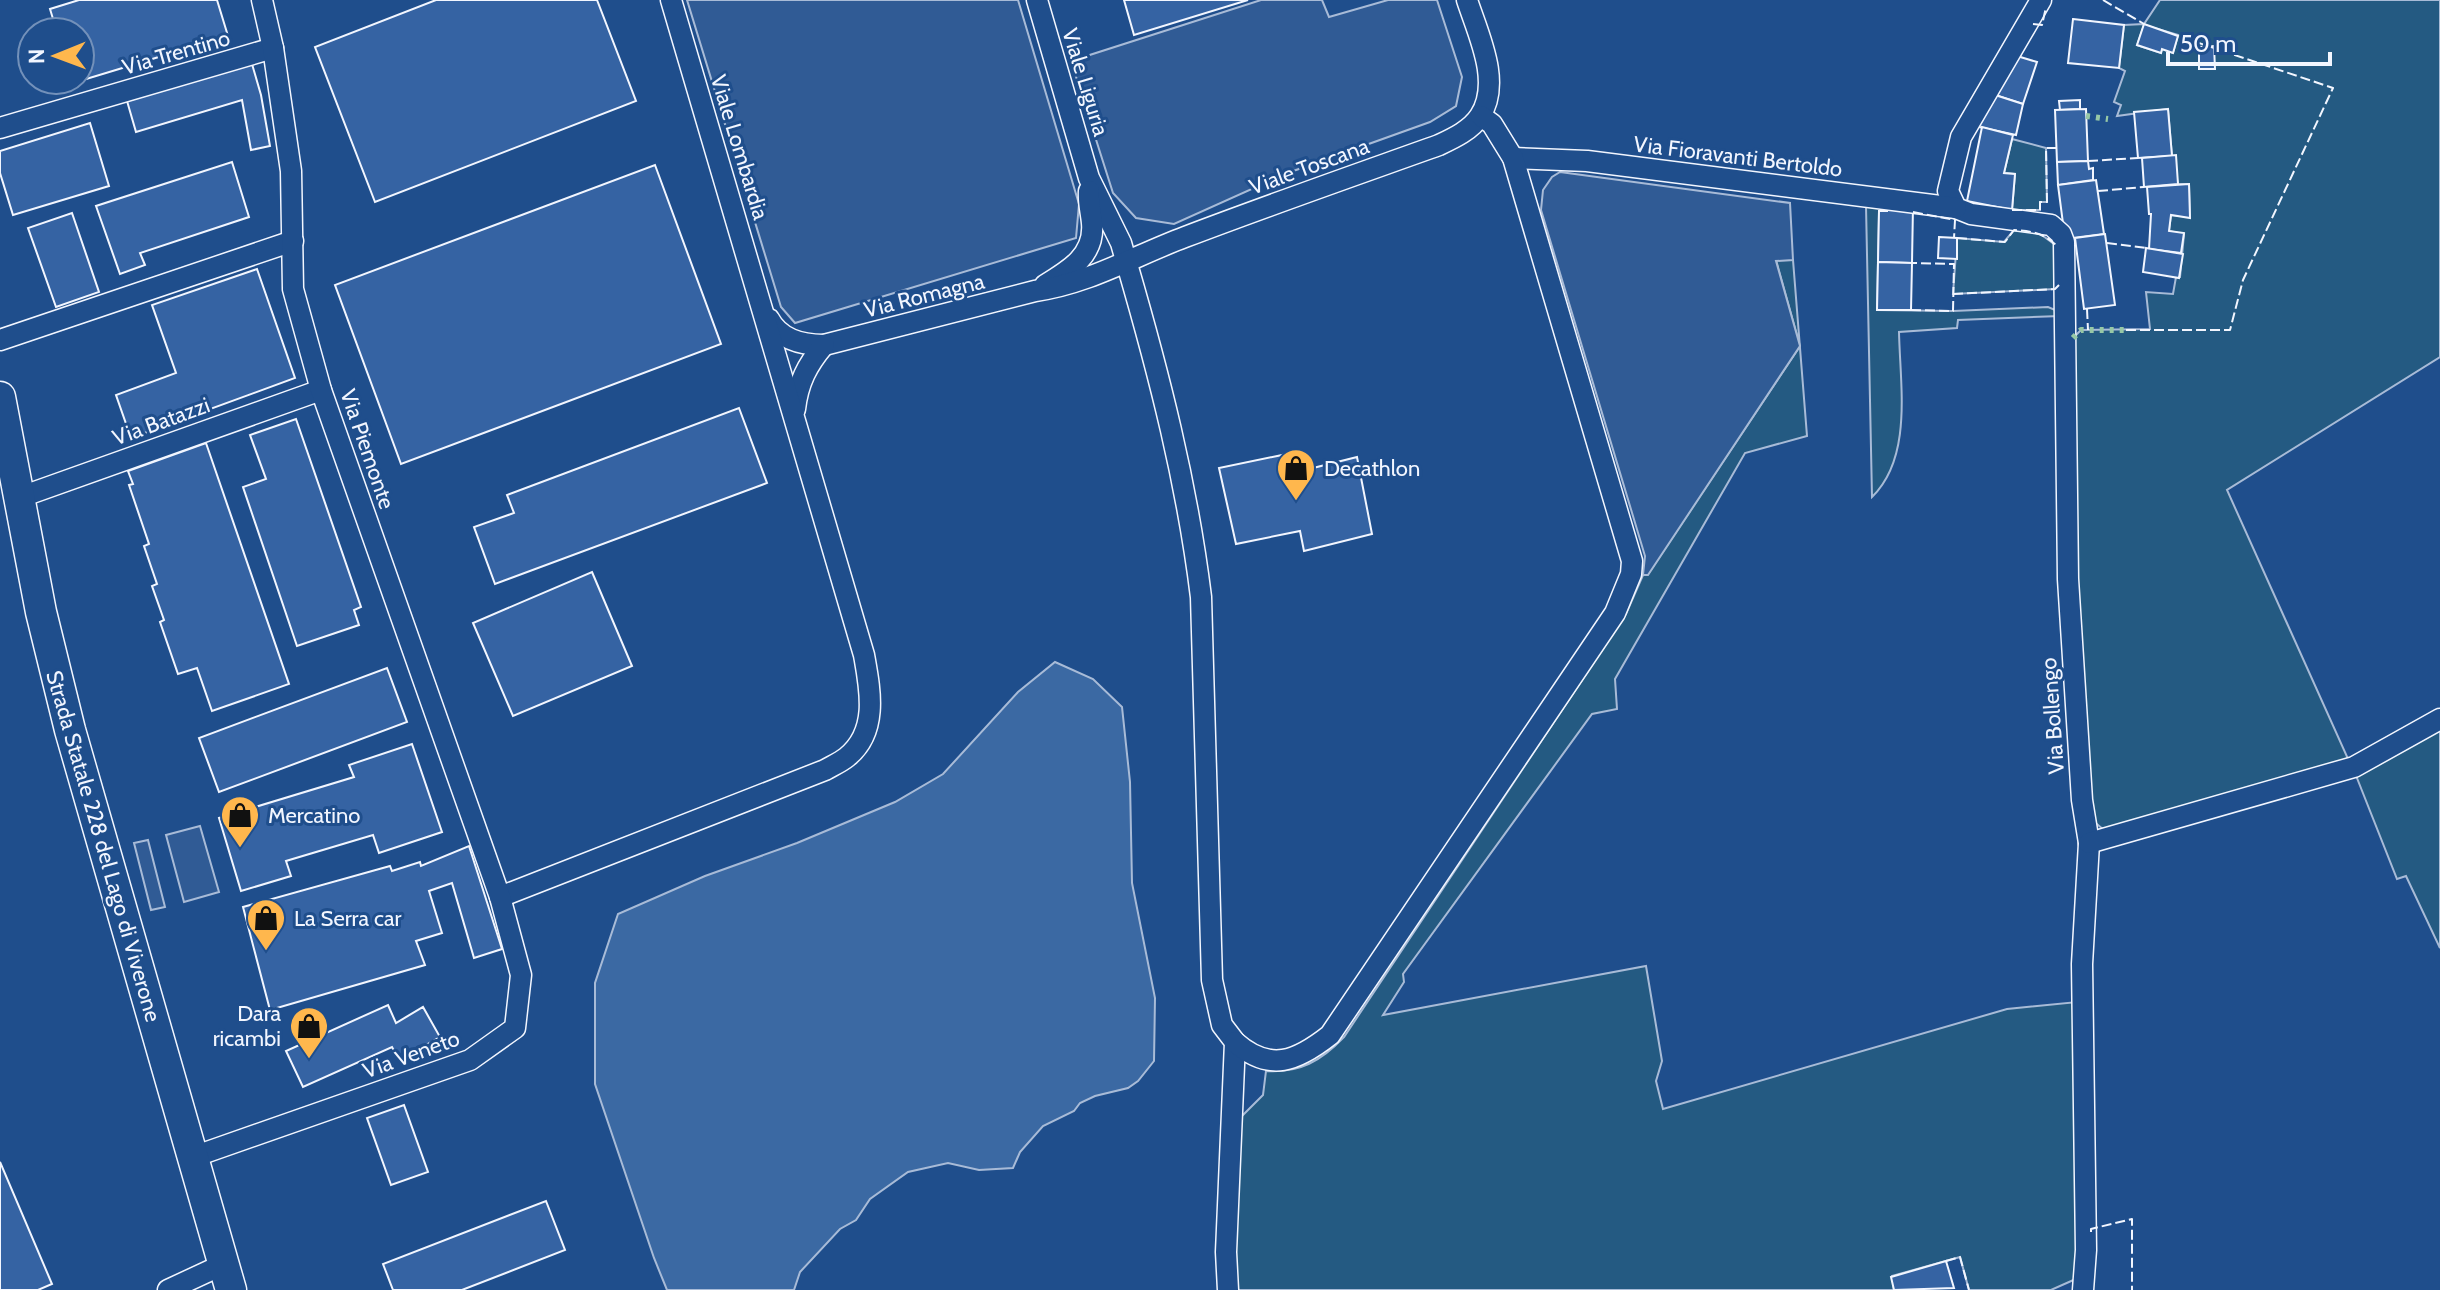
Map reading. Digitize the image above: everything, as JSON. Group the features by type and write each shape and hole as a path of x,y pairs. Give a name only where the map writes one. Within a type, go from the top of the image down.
{"main road":[{"name":"Strada Statale 228 del Lago di Viverone","path":"0,398 41,612 74,745 227,1277"}],"street":[{"name":"Via Piemonte","path":"262,0 273,48 291,171 293,289 321,390 500,897"},
{"name":"Viale Lombardia","path":"500,897 825,770 849,757 865,732 872,703 864,655 671,0"},
{"name":"Viale Liguria","path":"1037,0 1089,178"},
{"path":"1089,178 1121,243 1165,395 1196,554 1201,597 1212,980 1222,1025 1235,1042 1256,1056 1287,1061 1309,1051 1330,1035 1615,613 1631,574 1632,561 1513,158 1492,124 1481,116 1489,88 1487,63 1467,0"},
{"path":"1964,211 1948,191 1961,137 2041,0"},
{"name":"Via Trentino","path":"0,128 273,48"},
{"name":"Viale Toscana","path":"1035,291 1083,281 1183,237 1439,145 1461,134 1481,116"},
{"name":"Via Fioravanti Bertoldo","path":"1513,158 1587,161 1964,211"},
{"path":"1035,291 1081,261 1089,246 1092,222 1088,201 1089,178"},
{"name":"Via Bollengo","path":"1964,211 2051,225 2061,234 2064,242 2068,579 2082,800 2089,843 2082,964 2086,1250 2083,1290"},
{"path":"0,340 293,241"},
{"name":"Via Romagna","path":"824,345 1035,291"},
{"path":"763,308 774,329 792,341 824,345"},
{"path":"794,420 797,391 808,364 824,345"},
{"name":"Via Batazzi","path":"18,498 321,390"},
{"path":"2089,843 2354,767 2440,719"},
{"name":"Via Veneto","path":"193,1157 470,1060 515,1028 521,975 500,897"},
{"path":"1228,1290 1228,1175 1235,1042"},
{"path":"168,1290 227,1277"}],"shaded area":[{"path":"687,0 1018,0 1079,204 1076,238 795,323 781,307"},
{"path":"1261,0 1322,0 1329,17 1388,0 1437,0 1462,77 1456,106 1430,122 1285,174 1174,224 1136,218 1113,193 1071,61"},
{"path":"2160,0 2440,0 2440,357 2227,490 2349,761 2104,830 2092,820 2079,662 2073,338 2081,330 2150,329 2146,292 2173,294 2176,277 2180,277 2184,234 2169,231 2171,215 2190,217 2189,184 2178,184 2168,109 2117,116 2121,105 2114,102 2125,71 2119,68 2124,25 2144,24","holes":["2144,25 2178,35 2173,53 2162,49 2161,53 2137,45"]},
{"path":"2012,139 2046,148 2047,202 2040,202 2040,210 2012,210 2015,174 2004,173"},
{"path":"1560,172 1790,203 1793,260 1776,261 1800,346 1648,575 1643,575 1645,556 1541,210 1543,190"},
{"path":"1887,205 1887,211 1879,212 1877,310 2048,307 2060,312 2060,316 1958,320 1957,328 1899,332 1902,397 1899,441 1885,481 1872,497 1866,206"},
{"path":"2014,230 2039,233 2058,247 2055,289 1953,294 1957,238 2004,242"},
{"path":"1776,260 1793,260 1800,345"},
{"path":"1800,346 1807,436 1745,453 1615,679 1617,709 1592,714 1403,974 1404,982 1383,1015 1646,966 1662,1061 1656,1081 1663,1109 2007,1009 2077,1002 2078,1278 2051,1290 1969,1290 1960,1257 1892,1276 1894,1290 1238,1290 1235,1255 1238,1120 1263,1095 1266,1071 1289,1070 1309,1064 1344,1037 1626,614 1643,575 1648,574"},
{"path":"1055,662 1093,679 1122,707 1130,782 1132,883 1155,998 1154,1061 1128,1088 1095,1096 1080,1103 1074,1111 1043,1126 1020,1152 1013,1168 979,1170 948,1163 908,1172 870,1199 856,1220 840,1229 800,1272 794,1290 667,1290 595,1084 595,983 618,914 705,876 797,843 895,802 943,774 1018,692"},
{"path":"2440,724 2440,948 2406,876 2397,879 2355,773"},
{"path":"200,826 219,892 184,902 166,835"},
{"path":"148,840 165,907 151,910 134,843"}],"building":[{"path":"79,0 217,0 228,36 96,76 96,16 52,16 50,9"},
{"path":"436,0 597,0 636,101 375,202 315,47"},
{"path":"1124,0 1248,0 1134,35"},
{"path":"2073,19 2124,25 2119,68 2068,63"},
{"path":"2144,24 2178,36 2173,53 2162,49 2161,53 2137,45"},
{"path":"2214,46 2215,69 2199,69 2199,47"},
{"path":"2017,56 2037,62 2023,104 1992,94"},
{"path":"252,64 270,146 251,150 242,100 136,132 127,101"},
{"path":"1992,94 2023,104 2016,135 1979,127"},
{"path":"2080,100 2080,109 2060,110 2059,101"},
{"path":"2086,109 2088,161 2057,162 2055,110"},
{"path":"2168,109 2172,156 2138,158 2134,112"},
{"path":"90,123 109,186 13,215 0,173 0,151"},
{"path":"1982,127 2013,135 2004,173 2015,174 2012,210 1967,201"},
{"path":"2176,155 2178,184 2144,187 2142,158"},
{"path":"2088,161 2089,169 2093,168 2093,180 2058,185 2057,162"},
{"path":"232,162 249,217 140,253 145,265 120,274 96,206"},
{"path":"655,165 721,344 401,464 335,285"},
{"path":"2096,180 2104,234 2065,239 2058,185"},
{"path":"2189,184 2190,218 2171,215 2169,231 2184,233 2181,253 2149,249 2151,214 2147,187"},
{"path":"1887,205 1913,206 1912,263 1878,262 1879,211 1887,211"},
{"path":"72,213 99,292 56,307 28,228"},
{"path":"2105,234 2115,305 2084,309 2075,238"},
{"path":"1939,237 1957,238 1957,259 1938,258"},
{"path":"2146,248 2183,254 2179,278 2143,272"},
{"path":"1878,262 1912,263 1911,310 1877,310"},
{"path":"257,269 295,378 131,438 116,395 176,373 152,305"},
{"path":"739,408 767,483 495,584 474,527 514,513 507,495"},
{"path":"296,419 361,607 354,610 359,625 297,646 243,487 266,479 250,435"},
{"path":"206,443 289,684 212,711 197,668 178,674 160,622 164,620 152,586 157,584 144,546 149,544 129,485 133,484 128,471"},
{"name":"Decathlon","path":"1287,454 1293,473 1357,457 1372,534 1304,551 1300,531 1236,544 1219,468"},
{"path":"592,572 632,666 513,716 473,623"},
{"path":"387,668 407,722 219,792 199,738"},
{"path":"412,744 442,832 379,853 373,835 286,861 291,876 241,891 219,818 354,777 349,765"},
{"path":"469,846 502,949 474,958 452,883 429,891 442,933 416,941 425,965 270,1010 243,907 390,866 392,871 420,862 421,866"},
{"path":"388,1005 396,1023 423,1007 440,1037 399,1060 392,1047 303,1087 286,1051"},
{"path":"404,1105 428,1172 391,1185 367,1118"},
{"path":"0,1162 52,1284 38,1290 0,1290"},
{"path":"546,1201 565,1250 462,1290 393,1290 383,1264"},
{"path":"1946,1261 1954,1288 1894,1290 1891,1277"}],"hedge":[{"path":"2086,116 2108,119"},
{"path":"2073,338 2081,330 2126,330"}],"fence":[{"path":"2103,0 2144,24"},
{"path":"2033,24 2042,25 2046,7"},
{"path":"2126,330 2230,330 2243,280 2333,88 2178,36"},
{"path":"2012,210 2040,210 2040,202 2047,202 2046,148 2056,148"},
{"path":"2088,161 2138,158"},
{"path":"2098,191 2144,187"},
{"path":"1913,212 1955,220 1954,238"},
{"path":"1957,238 2005,242 2014,230 2020,230 2042,235 2057,246"},
{"path":"2107,243 2146,248"},
{"path":"1911,310 1953,311 1954,264 1912,263"},
{"path":"1953,294 2055,289 2059,285"},
{"path":"2087,309 2088,330"},
{"path":"2091,1232 2091,1229 2132,1219 2132,1290"},
{"path":"1946,1261 1960,1257 1969,1290"}],"place":[{"name":"Decathlon","path":"1296,502"},
{"name":"Mercatino","path":"240,849"},
{"name":"La Serra car","path":"266,952"},
{"name":"Dara ricambi","path":"309,1060"}]}
